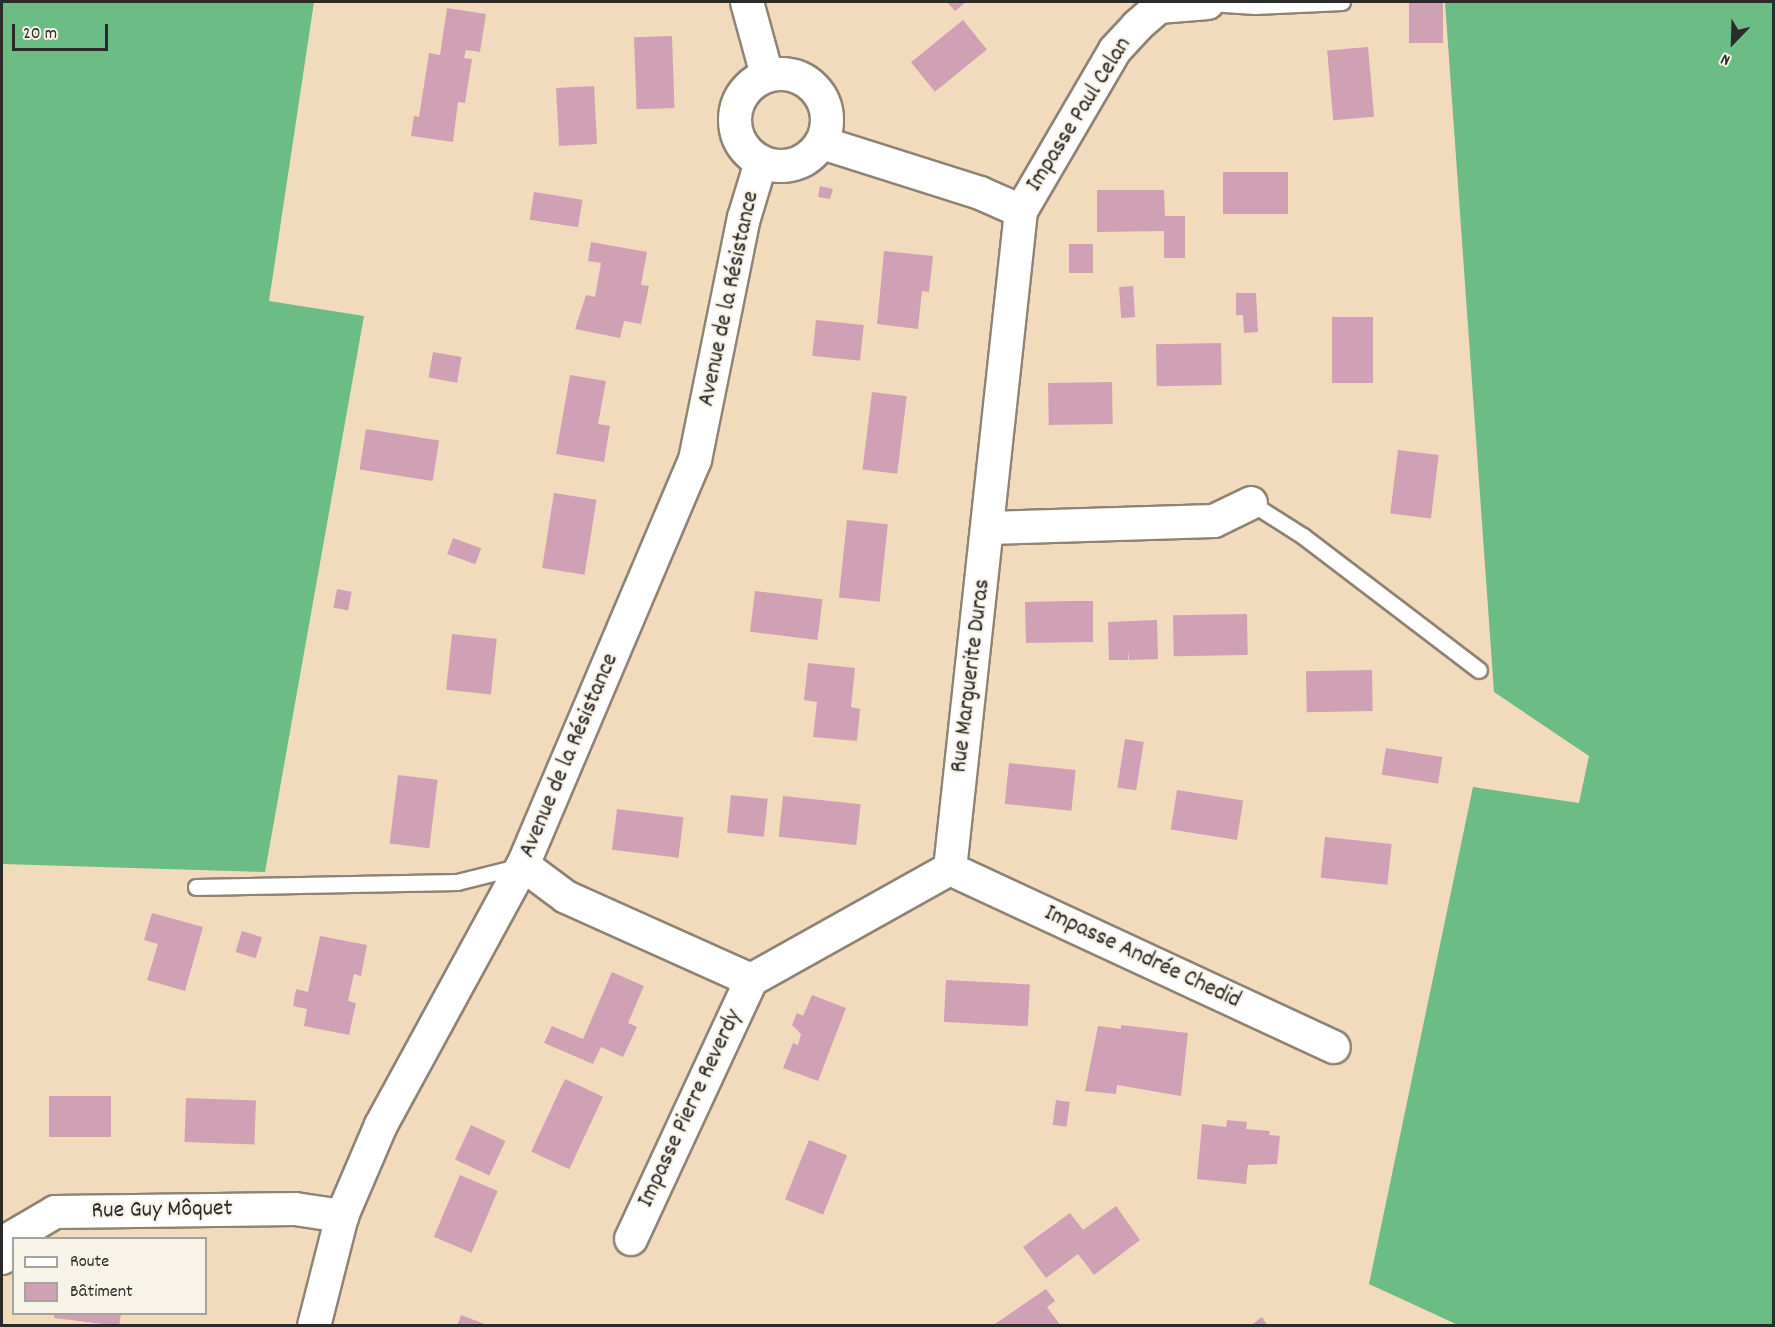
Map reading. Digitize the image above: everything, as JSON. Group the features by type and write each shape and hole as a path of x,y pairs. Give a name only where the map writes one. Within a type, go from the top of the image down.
{"street":[{"path":"747,2 767,75"},
{"name":"Impasse Paul Celan","path":"1021,212 1115,50 1159,7 1208,3"},
{"path":"767,75 795,75 818,91 828,116 822,143 801,162 775,166 761,162 741,143 734,116 744,90 767,75"},
{"path":"822,143 980,193 1021,212"},
{"name":"Avenue de la Résistance","path":"314,1326 342,1216 381,1125 524,865 695,460 744,218 761,162"},
{"name":"Rue Marguerite Duras","path":"950,869 989,528 1021,212"},
{"path":"989,528 1214,521 1251,503"},
{"path":"524,865 566,897 751,980 950,869"},
{"name":"Impasse Andrée Chedid","path":"950,869 1334,1047"},
{"name":"Impasse Pierre Reverdy","path":"631,1239 751,980"},
{"name":"Rue Guy Môquet","path":"12,1237 55,1212 295,1209 342,1216"},
{"name":"Rue Guy Môquet","path":"2,1257 9,1239 12,1237"}],"lane":[{"path":"1208,3 1255,6 1342,2"},
{"path":"1251,503 1303,536 1479,670"},
{"path":"196,886 457,882 524,865"}],"green space":[{"path":"2,2 314,2 269,301 364,316 265,872 2,864"},
{"path":"1445,2 1773,2 1773,1325 1458,1325 1369,1284 1473,787 1579,803 1589,756 1494,692"}],"building":[{"path":"947,2 966,2 955,11"},
{"path":"1409,2 1443,2 1443,43 1409,43"},
{"path":"447,8 486,14 480,52 466,50 464,58 472,59 465,103 458,102 453,142 411,136 414,116 419,117 429,53 440,55"},
{"path":"963,20 987,50 935,92 911,62"},
{"path":"672,36 675,108 637,109 634,37"},
{"path":"1368,47 1374,117 1333,120 1327,51"},
{"path":"594,86 597,144 559,146 556,88"},
{"path":"1223,172 1288,172 1288,214 1223,214"},
{"path":"820,186 833,189 830,199 818,197"},
{"path":"1097,190 1164,190 1165,216 1185,216 1185,258 1164,258 1164,231 1097,232"},
{"path":"534,192 582,200 578,227 530,220"},
{"path":"591,242 647,252 641,285 649,286 641,324 624,321 620,338 575,329 586,295 595,297 601,263 588,261"},
{"path":"1069,244 1093,244 1093,273 1069,273"},
{"path":"884,251 933,256 929,292 922,291 918,329 877,324"},
{"path":"1133,286 1135,317 1121,318 1119,287"},
{"path":"1236,293 1256,293 1258,332 1244,333 1243,315 1236,315"},
{"path":"1332,317 1373,317 1373,383 1332,383"},
{"path":"816,320 864,325 860,361 812,356"},
{"path":"1221,343 1222,385 1157,386 1156,344"},
{"path":"433,352 462,357 457,383 428,378"},
{"path":"570,375 606,381 598,424 610,426 604,462 556,454"},
{"path":"1112,382 1113,424 1049,425 1048,383"},
{"path":"872,392 907,396 897,474 862,469"},
{"path":"366,429 439,441 433,481 360,469"},
{"path":"1398,450 1439,455 1431,519 1390,514"},
{"path":"554,493 596,500 585,575 542,568"},
{"path":"847,520 888,524 880,602 839,598"},
{"path":"453,538 481,548 475,564 447,554"},
{"path":"337,589 352,592 348,611 333,608"},
{"path":"755,591 822,599 817,640 750,632"},
{"path":"1093,601 1093,642 1026,643 1025,602"},
{"path":"1247,614 1248,655 1174,656 1173,615"},
{"path":"1157,620 1158,659 1129,660 1128,651 1128,660 1109,660 1108,622"},
{"path":"452,634 497,639 491,694 446,690"},
{"path":"808,663 855,668 851,707 860,709 857,741 813,737 817,702 804,700"},
{"path":"1372,670 1373,711 1307,712 1306,671"},
{"path":"1125,739 1144,742 1136,790 1117,787"},
{"path":"1386,748 1442,757 1438,784 1382,775"},
{"path":"1009,763 1076,770 1071,811 1005,804"},
{"path":"398,775 438,780 429,848 390,843"},
{"path":"1177,790 1243,800 1237,840 1171,830"},
{"path":"731,795 768,799 764,837 727,833"},
{"path":"783,796 861,804 856,845 779,837"},
{"path":"617,809 684,817 679,858 612,850"},
{"path":"1325,837 1392,844 1387,885 1321,878"},
{"path":"152,913 203,927 185,991 147,980 158,944 144,940"},
{"path":"242,931 262,937 256,958 236,952"},
{"path":"320,936 367,945 361,976 354,974 348,1001 356,1003 349,1035 304,1026 307,1009 293,1006 296,989 308,992"},
{"path":"612,972 644,986 628,1023 637,1027 623,1057 601,1047 593,1064 544,1043 552,1026 583,1039"},
{"path":"946,980 1030,984 1028,1026 944,1022"},
{"path":"812,995 846,1008 818,1081 783,1068 793,1043 798,1045 801,1034 792,1025 797,1013 803,1016"},
{"path":"1121,1025 1188,1033 1181,1096 1117,1085 1116,1094 1085,1091 1098,1026 1121,1029"},
{"path":"565,1079 603,1097 569,1169 531,1152"},
{"path":"49,1096 111,1096 111,1137 49,1137"},
{"path":"186,1098 256,1100 254,1144 184,1142"},
{"path":"1056,1100 1070,1102 1066,1127 1053,1125"},
{"path":"1227,1120 1247,1122 1246,1129 1270,1131 1269,1135 1280,1136 1277,1164 1248,1165 1246,1184 1197,1179 1202,1124 1226,1127"},
{"path":"471,1125 505,1141 489,1175 455,1159"},
{"path":"809,1140 847,1155 823,1215 785,1199"},
{"path":"460,1175 498,1191 472,1253 434,1237"},
{"path":"1116,1206 1140,1240 1094,1275 1078,1254 1046,1278 1023,1247 1070,1213 1083,1230"},
{"path":"1046,1289 1055,1301 1047,1307 1061,1326 992,1326"},
{"path":"54,1315 121,1315 119,1326 54,1318"},
{"path":"461,1315 487,1325 487,1326 457,1326"},
{"path":"1262,1317 1268,1326 1250,1326"}]}
